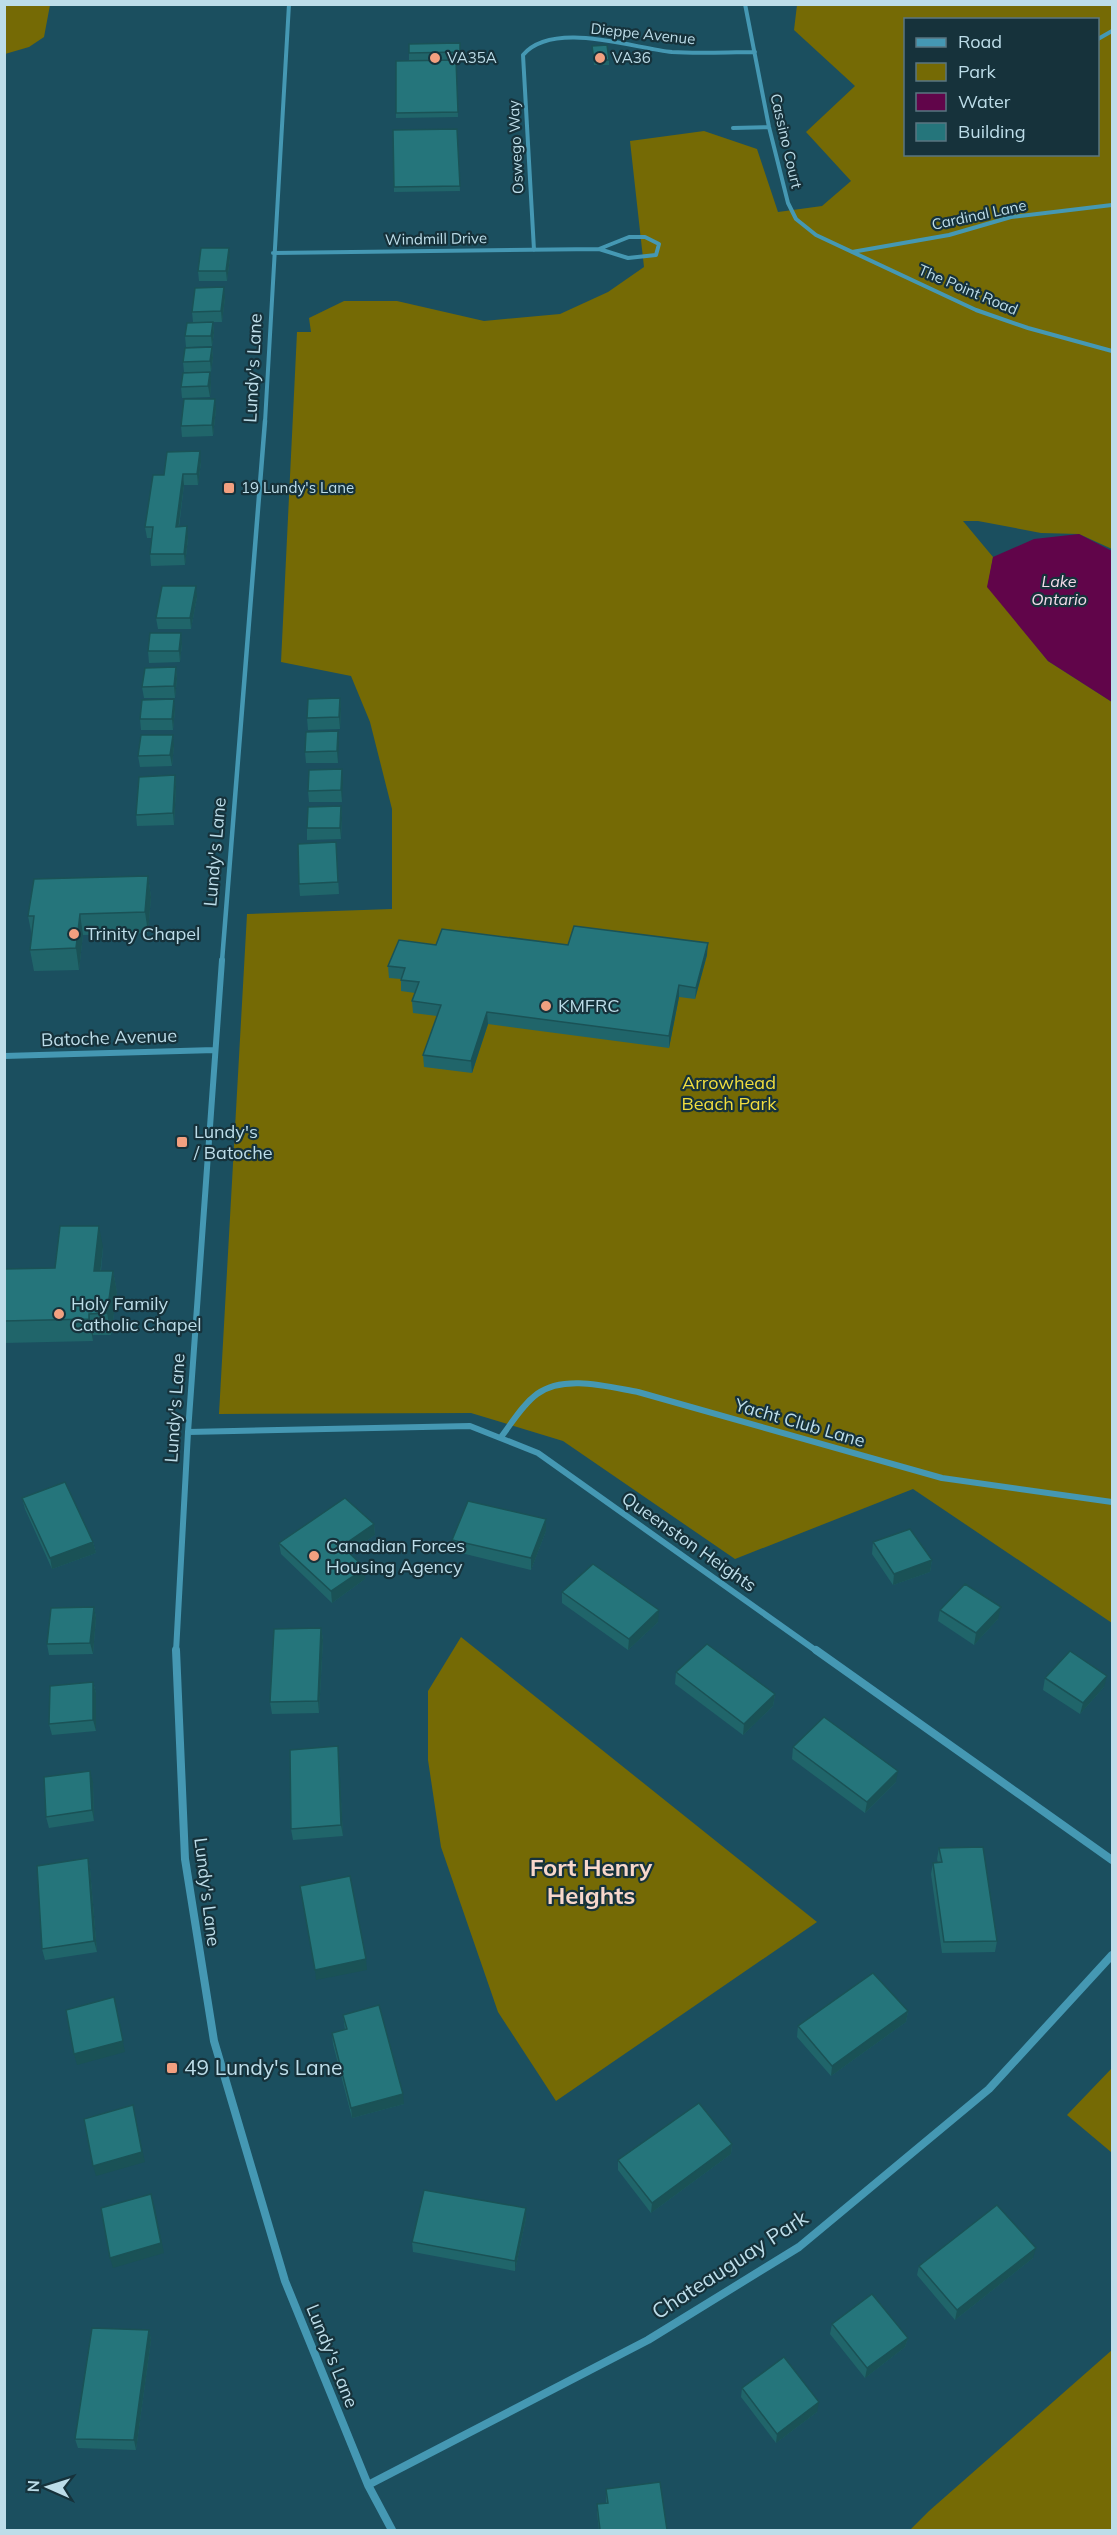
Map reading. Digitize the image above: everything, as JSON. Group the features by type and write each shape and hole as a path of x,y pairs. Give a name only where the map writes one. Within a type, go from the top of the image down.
{"street":[{"name":"Lundy's Lane","path":"289,4 273,253 264,444 215,1050 188,1432 176,1646 184,1848 213,2041 285,2281 368,2485 392,2530"},
{"name":"Cassino Court","path":"745,4 769,127 788,203 796,219 816,235 852,252"},
{"path":"1099,38 1113,31"},
{"name":"Dieppe Avenue","path":"530,45 549,40 599,39 663,51 755,52"},
{"name":"Oswego Way","path":"530,45 524,54 534,250"},
{"path":"733,128 769,127"},
{"name":"Cardinal Lane","path":"852,252 949,235 1011,218 1113,205"},
{"name":"Windmill Drive","path":"273,253 599,249 639,259 656,255 660,250 659,244 654,240 636,237 626,237 599,249"},
{"name":"The Point Road","path":"852,252 976,310 1028,328 1113,351"},
{"name":"Batoche Avenue","path":"4,1056 215,1050"},
{"name":"Yacht Club Lane","path":"501,1437 538,1392 558,1386 603,1386 638,1392 942,1478 1113,1502"},
{"name":"Queenston Heights","path":"188,1432 470,1426 538,1453 1113,1860"},
{"name":"Chateauguay Park","path":"368,2485 648,2340 799,2247 989,2089 1113,1955"}],"green space":[{"path":"5,4 50,5 44,37 29,47 5,54"},
{"name":"Arrowhead Beach Park","path":"797,5 1112,5 1112,549 1079,534 1041,533 978,521 963,521 993,557 988,587 1048,661 1112,702 1112,1623 913,1489 735,1559 563,1441 471,1413 219,1414 247,914 392,909 392,809 370,722 351,676 281,662 297,332 311,332 309,318 344,301 397,301 484,321 560,314 608,292 644,267 630,141 704,131 757,149 778,212 822,206 851,181 806,132 855,86 794,30"},
{"path":"461,1637 817,1922 556,2101 498,2012 441,1847 428,1760 428,1691"},
{"path":"1112,2068 1112,2150 1111,2152 1067,2115"},
{"path":"1112,2350 1112,2530 910,2530 929,2511"}],"water":[{"name":"Lake Ontario","path":"1079,534 1112,551 1112,702 1048,661 987,587 993,557 1034,539"}],"building":[{"path":"460,43 460,52 409,53 409,44"},
{"name":"VA36","path":"607,45 609,60 594,60 592,46"},
{"path":"456,60 458,112 396,113 396,61"},
{"path":"457,129 460,186 394,187 393,130"},
{"path":"201,248 229,248 226,271 198,271"},
{"path":"224,287 221,311 192,312 195,288"},
{"path":"213,322 211,336 185,336 187,323"},
{"path":"212,347 210,361 183,362 185,348"},
{"path":"210,372 208,386 181,387 183,373"},
{"path":"184,399 215,399 212,425 181,426"},
{"path":"200,451 197,474 183,474 176,527 187,526 184,554 150,554 153,527 145,527 153,475 164,475 167,452"},
{"path":"162,586 196,586 190,618 156,618"},
{"path":"150,633 181,633 179,651 148,651"},
{"path":"176,667 174,686 142,687 145,668"},
{"path":"340,698 339,717 307,718 308,699"},
{"path":"174,699 172,719 140,719 142,700"},
{"path":"338,731 337,751 305,752 306,732"},
{"path":"141,735 173,735 170,755 138,756"},
{"path":"342,769 341,790 308,791 309,770"},
{"path":"175,775 173,813 136,815 139,777"},
{"path":"341,806 340,828 307,828 308,807"},
{"path":"336,842 338,882 299,884 298,844"},
{"path":"148,876 145,912 80,914 76,948 30,950 34,916 28,916 34,879"},
{"name":"KMFRC","path":"574,926 708,943 696,988 679,985 669,1036 487,1012 471,1061 423,1055 441,1005 412,1001 419,982 401,980 405,968 388,966 399,940 436,945 442,929 568,945"},
{"name":"Holy Family Catholic Chapel","path":"60,1226 99,1226 94,1271 113,1271 107,1313 89,1314 89,1319 4,1321 4,1269 55,1268"},
{"path":"65,1482 93,1542 50,1558 22,1498"},
{"name":"Canadian Forces Housing Agency","path":"345,1498 374,1524 342,1546 365,1568 331,1591 279,1543"},
{"path":"468,1501 546,1519 531,1558 452,1540"},
{"path":"910,1529 932,1560 894,1574 873,1542"},
{"path":"593,1564 659,1610 629,1639 562,1592"},
{"path":"965,1584 1001,1607 976,1633 940,1610"},
{"path":"94,1607 90,1643 47,1644 51,1608"},
{"path":"321,1628 318,1701 270,1702 274,1629"},
{"path":"707,1644 775,1694 744,1724 676,1672"},
{"path":"1070,1651 1107,1676 1083,1703 1045,1678"},
{"path":"93,1682 93,1720 49,1724 50,1686"},
{"path":"824,1717 898,1771 867,1802 793,1747"},
{"path":"338,1746 341,1825 291,1829 290,1750"},
{"path":"90,1771 92,1810 46,1817 44,1777"},
{"path":"983,1847 997,1941 944,1942 933,1863 942,1862 939,1848"},
{"path":"88,1858 94,1941 42,1949 37,1866"},
{"path":"350,1876 366,1959 315,1970 300,1886"},
{"path":"873,1973 908,2011 832,2066 798,2026"},
{"path":"114,1997 123,2041 74,2054 66,2010"},
{"path":"379,2005 403,2094 351,2108 332,2033 347,2029 343,2015"},
{"path":"699,2103 732,2144 652,2203 618,2160"},
{"path":"133,2105 142,2152 93,2166 84,2119"},
{"path":"424,2190 526,2208 515,2261 412,2242"},
{"path":"151,2194 161,2243 110,2258 101,2208"},
{"path":"997,2205 1036,2248 957,2310 919,2266"},
{"path":"872,2294 908,2338 867,2368 832,2324"},
{"path":"92,2328 149,2330 134,2440 75,2439"},
{"path":"784,2357 819,2402 777,2434 742,2388"},
{"path":"660,2482 667,2530 600,2530 597,2504 608,2503 606,2489"}],"place":[{"name":"VA35A","path":"435,58"},
{"name":"VA36","path":"600,58"},
{"name":"19 Lundy's Lane","path":"229,488"},
{"name":"Trinity Chapel","path":"74,934"},
{"name":"KMFRC","path":"546,1006"},
{"name":"Lundy's / Batoche","path":"182,1142"},
{"name":"Holy Family Catholic Chapel","path":"59,1314"},
{"name":"Canadian Forces Housing Agency","path":"314,1556"},
{"name":"49 Lundy's Lane","path":"172,2068"}],"district":[{"name":"Fort Henry Heights","path":"591,1882"}]}
